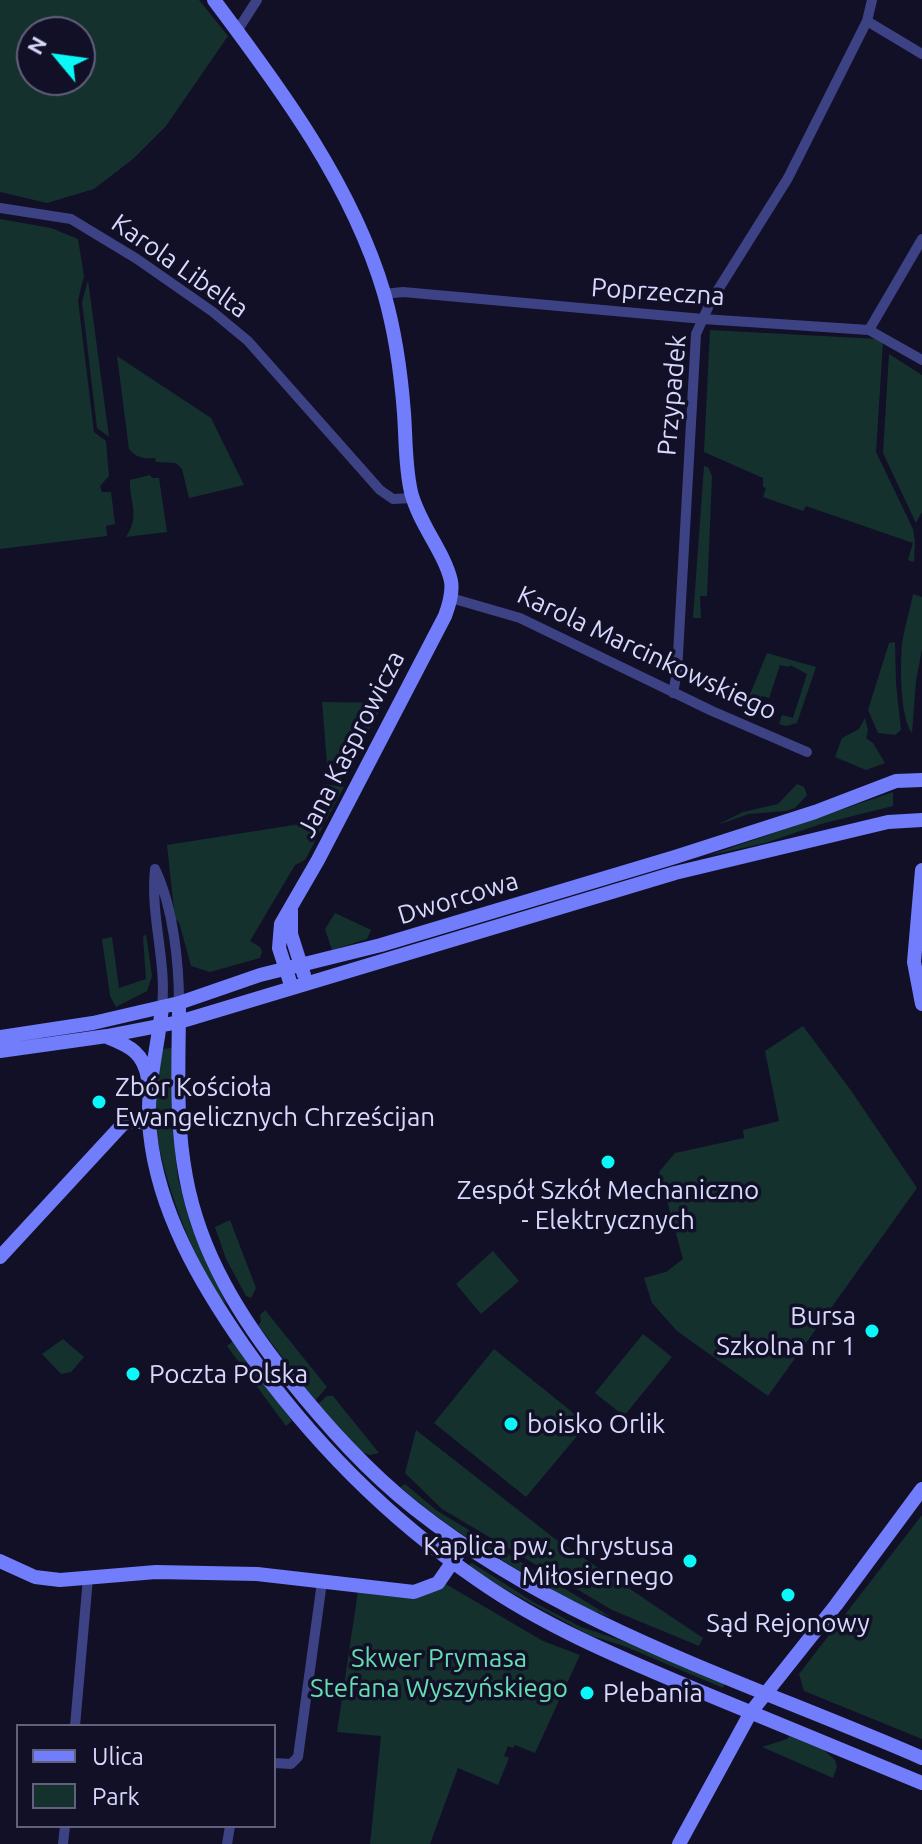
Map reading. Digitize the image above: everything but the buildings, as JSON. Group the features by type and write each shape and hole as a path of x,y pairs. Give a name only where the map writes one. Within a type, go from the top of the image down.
{"street":[{"path":"214,0 287,99 363,237 384,294 399,372 412,498 423,526 447,569 451,598"},
{"path":"237,31 257,0"},
{"name":"Przypadek","path":"673,693 678,659 694,345 711,301 788,178 867,21 872,0"},
{"path":"867,21 922,54"},
{"name":"Karola Libelta","path":"0,208 71,219 137,259 213,312 248,341 380,490 393,499 412,498"},
{"path":"869,330 922,239"},
{"name":"Poprzeczna","path":"384,294 403,292 703,319 869,330 922,360"},
{"name":"Karola Marcinkowskiego","path":"451,598 520,618 673,693 807,752"},
{"name":"Jana Kasprowicza","path":"260,975 279,948 281,924 441,624 451,598"},
{"name":"Dworcowa","path":"0,1037 93,1023 179,1003 260,975 302,967 491,913 741,837 896,781 922,780"},
{"name":"Dworcowa","path":"0,1051 160,1027 675,873 888,822 922,820"},
{"path":"922,1758 628,1635 559,1602 514,1577 413,1508 339,1438 280,1367 227,1291 214,1266 186,1176 179,1101 179,976 165,890 155,869 153,890 164,979 160,1027 149,1090 151,1145 168,1206 197,1272 267,1378 298,1418 384,1506 479,1581 620,1658 922,1783"},
{"path":"922,870 914,962 922,1004"},
{"path":"291,910 291,934 302,967 300,986"},
{"path":"157,929 171,927"},
{"path":"279,948 286,970 300,986"},
{"path":"107,1036 126,1044 141,1056 149,1090"},
{"path":"0,1257 122,1125 129,1121 149,1123"},
{"path":"360,1483 372,1471"},
{"path":"679,1844 751,1712 922,1489"},
{"path":"0,1561 35,1577 60,1580 156,1572 243,1573 414,1592 438,1583 465,1544"},
{"path":"75,1724 88,1578"},
{"path":"276,1763 291,1764 298,1757 322,1582"}],"green space":[{"path":"0,0 199,0 228,36 166,126 133,159 94,189 47,203 0,192"},
{"path":"0,219 51,228 78,239 84,276 78,300 94,432 106,441 109,476 100,486 102,492 111,492 115,524 106,526 107,536 0,549"},
{"path":"88,280 109,437 97,428 82,302"},
{"path":"710,330 878,339 883,342 876,452 913,529 914,562 908,560 913,543 806,506 803,511 763,497 766,488 763,487 763,478 704,452"},
{"path":"889,354 922,375 922,512 916,523 883,453"},
{"path":"117,356 211,418 244,485 189,498 182,469 176,463 156,462 155,458 140,457 129,449"},
{"path":"704,466 708,467 712,476 707,596 700,596 701,618 693,618"},
{"path":"150,475 159,478 167,532 126,537 134,515 130,480"},
{"path":"913,594 922,597 922,649 912,733 903,704 901,665"},
{"path":"895,642 901,730 895,735 878,733 868,710 889,643"},
{"path":"767,653 816,667 797,723 779,724 782,715 793,718 807,674 790,665 780,665 769,698 762,696 760,702 773,713 771,721 744,709"},
{"path":"322,702 384,703 346,767 327,764"},
{"path":"865,718 866,738 873,743 885,763 866,770 835,757 842,738 859,729"},
{"path":"324,784 344,787 305,860 295,865 250,941 260,947 260,958 210,972 191,966 179,922 175,919 167,845 319,821 317,793"},
{"path":"797,784 804,787 807,795 795,808 749,814 717,825 743,812 778,804"},
{"path":"893,792 893,806 821,824 765,843 707,856"},
{"path":"335,913 371,930 367,939 332,950 325,929"},
{"path":"146,934 152,976 147,991 116,1007 110,996 102,939 112,937 119,988 146,979 143,937"},
{"path":"803,1026 917,1188 768,1396 677,1331 652,1303 644,1278 666,1272 683,1259 659,1172 675,1153 744,1138 743,1130 779,1121 765,1051"},
{"path":"172,1048 178,1179 190,1223 227,1305 215,1290 192,1245 171,1192 158,1142 156,1104 162,1049"},
{"path":"230,1220 256,1288 251,1298 246,1296 226,1259 215,1227"},
{"path":"493,1251 519,1281 481,1314 456,1284"},
{"path":"265,1310 327,1387 315,1401 258,1325 260,1315"},
{"path":"643,1334 672,1357 624,1416 595,1393"},
{"path":"63,1339 84,1357 71,1372 61,1374 42,1354"},
{"path":"233,1341 292,1421 286,1426 227,1346"},
{"name":"boisko Orlik","path":"494,1349 587,1424 526,1497 434,1423"},
{"path":"327,1396 333,1396 379,1453 370,1455 361,1452 318,1404"},
{"path":"416,1430 554,1538 703,1638 699,1646 612,1610 442,1509 405,1473"},
{"path":"405,1484 436,1510 611,1617 565,1597 485,1549 400,1487"},
{"path":"922,1515 922,1739 804,1691 799,1674"},
{"path":"469,1564 535,1603 581,1627 629,1643 725,1683 723,1688 624,1646 589,1635 501,1587 471,1567"},
{"name":"Skwer Prymasa Stefana Wyszyńskiego","path":"444,1583 543,1641 580,1655 535,1753 515,1745 513,1748 508,1746 504,1756 509,1758 498,1785 458,1768 430,1844 370,1844 381,1736 337,1732 358,1591 414,1596 435,1590"},
{"path":"789,1736 824,1750 835,1760 837,1767 833,1778 762,1747"}],"place":[{"name":"Zbór Kościoła Ewangelicznych Chrześcijan","path":"99,1102"},
{"name":"Zespół Szkół Mechaniczno - Elektrycznych","path":"608,1162"},
{"name":"Bursa Szkolna nr 1","path":"872,1331"},
{"name":"Poczta Polska","path":"133,1374"},
{"name":"boisko Orlik","path":"511,1424"},
{"name":"Kaplica pw. Chrystusa Miłosiernego","path":"690,1561"},
{"name":"Sąd Rejonowy","path":"788,1595"},
{"name":"Plebania","path":"587,1693"}]}
